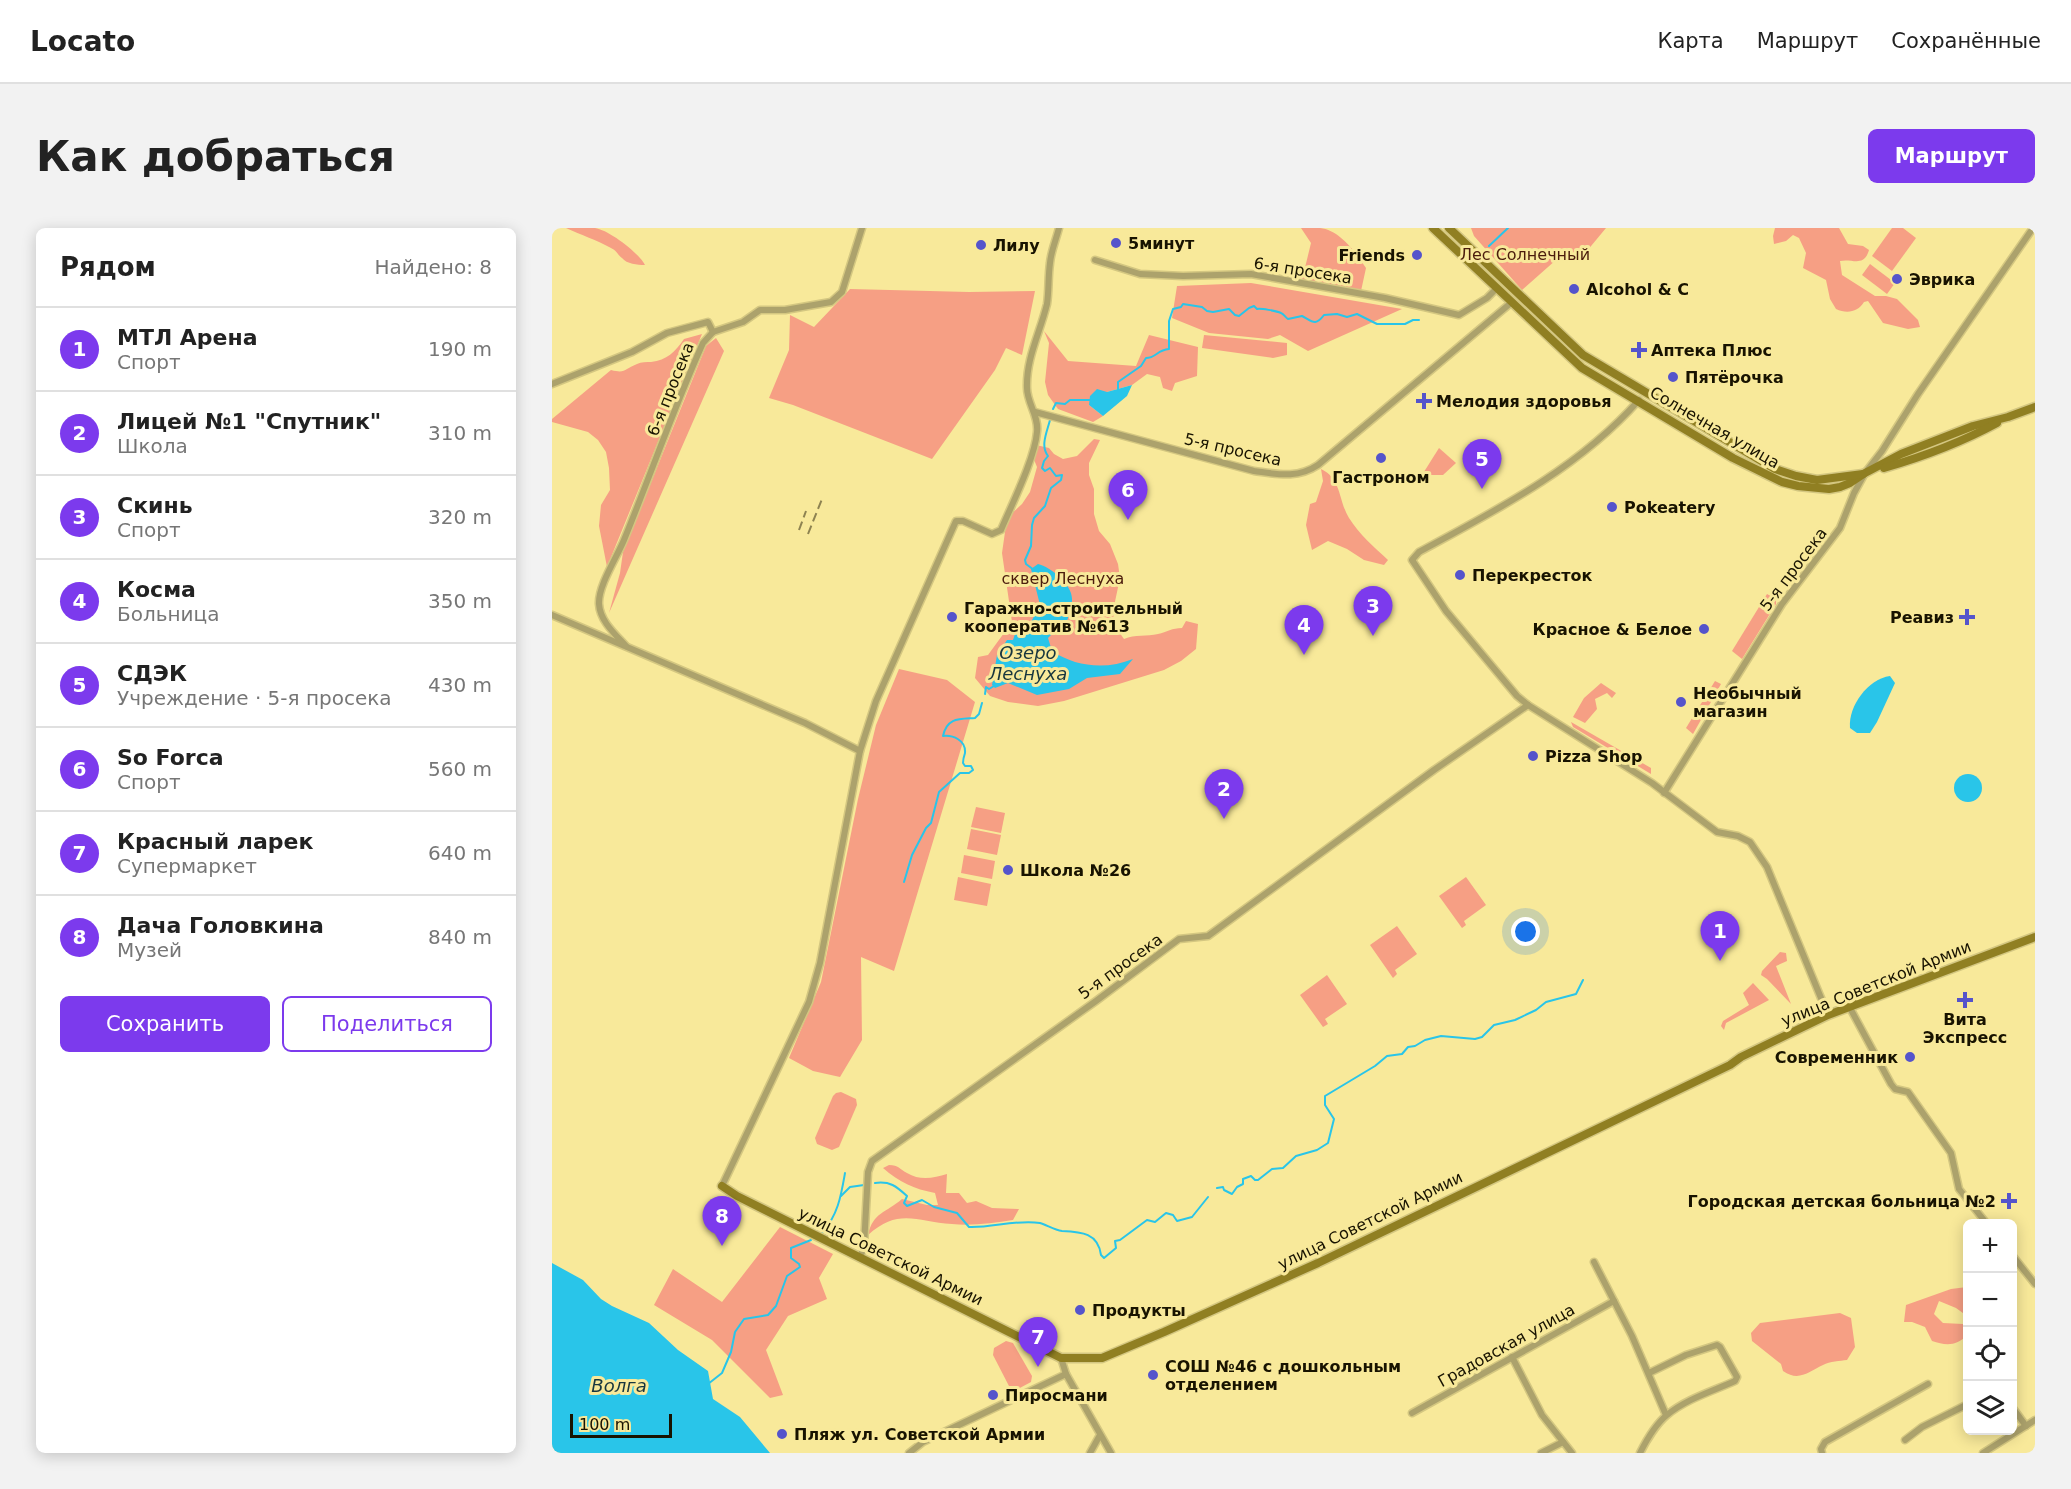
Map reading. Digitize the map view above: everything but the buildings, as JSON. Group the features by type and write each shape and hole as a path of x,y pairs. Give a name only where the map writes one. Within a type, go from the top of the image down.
{"street":[{"name":"6-я просека","path":"626,646 611,630 603,617 599,605 600,593 623,542 703,343 713,332 743,322 760,310 785,310 831,302 842,292 862,228"},
{"path":"722,1186 809,1002 820,963 860,751 876,701 956,521 963,521 992,534 1002,530 1033,452 1038,431 1035,412 1026,391 1027,370 1033,345 1042,325 1047,301 1050,262 1059,228"},
{"name":"Солнечная улица","path":"1433,228 1582,368 1639,400 1719,450 1782,482 1798,486 1829,489 1850,483 1865,473"},
{"name":"Солнечная улица","path":"1449,228 1583,355 1775,469 1817,480 1865,473"},
{"name":"5-я просека","path":"1664,793 1782,604 1840,528 1865,473 2033,228"},
{"name":"6-я просека","path":"1095,260 1140,274 1183,276 1251,274 1385,298 1459,315 1487,298 1497,288"},
{"name":"5-я просека","path":"1035,412 1254,471 1289,475 1308,471 1512,302"},
{"path":"552,384 632,352 667,333 708,322 713,332"},
{"path":"1639,400 1600,439 1521,496 1419,552 1412,560 1446,611 1517,696 1652,783 1717,832 1738,836 1750,842 1767,867 1828,1015"},
{"path":"1865,473 1903,462 1977,434 2008,417 2035,407"},
{"path":"552,615 804,723 860,751"},
{"name":"5-я просека","path":"860,1258 864,1246 868,1203 868,1172 872,1161 1179,939 1208,936 1434,770 1528,705"},
{"name":"улица Советской Армии","path":"722,1186 737,1196 1061,1358 1102,1358 1318,1263 1730,1065 1740,1057 1828,1015 2035,937"},
{"path":"1850,1008 1891,1084 1895,1089 1908,1092 1951,1153 1959,1189 1983,1219"},
{"path":"2017,1260 2035,1284"},
{"path":"1594,1262 1632,1336 1666,1415"},
{"name":"Градовская улица","path":"1412,1413 1614,1301"},
{"path":"1640,1453 1666,1415 1735,1381 1737,1377 1717,1345 1686,1355 1649,1373"},
{"path":"1512,1357 1542,1415 1572,1453"},
{"path":"1061,1358 1066,1374 1111,1453"},
{"path":"909,1453 923,1442 1066,1374"},
{"path":"1822,1453 1821,1449 1825,1442 1928,1384"},
{"path":"1905,1440 1922,1427 1963,1406"},
{"path":"2017,1413 2026,1426"},
{"path":"1983,1453 1993,1451 2035,1420"},
{"path":"1090,1453 1100,1435"},
{"path":"1541,1453 1563,1442"}],"green space":[{"path":"566,228 601,230 615,237 645,265 627,262 615,250"},
{"path":"1301,228 1327,230 1347,243 1366,268 1361,291 1302,280 1311,243"},
{"name":"Лес Солнечный","path":"1471,228 1606,228 1577,263 1565,252 1522,290 1474,236"},
{"path":"1775,228 1839,228 1848,244 1863,246 1869,250 1867,256 1861,261 1840,261 1842,275 1875,296 1897,299 1918,320 1920,327 1908,329 1883,323 1868,301 1852,311 1836,309 1830,299 1826,280 1803,268 1806,253 1799,238 1793,235 1786,241 1774,244"},
{"path":"1892,228 1903,228 1916,238 1892,271 1872,256"},
{"path":"1870,264 1895,283 1887,294 1862,275"},
{"path":"1251,283 1402,309 1308,351 1280,335 1268,339 1209,333 1172,318 1177,286"},
{"path":"850,289 1035,291 1022,355 1006,348 995,370 932,459 793,405 769,398 789,350 790,315 814,327"},
{"path":"1044,331 1068,361 1136,366 1149,335 1198,347 1197,376 1175,383 1172,391 1163,388 1160,377 1147,374 1132,385 1107,392 1089,405 1103,416 1093,422 1058,409 1048,395 1045,382 1049,343"},
{"path":"702,334 607,567 599,526 601,505 610,490 606,452 598,440 588,432 552,422 552,419 611,370 622,371 639,363 662,359 674,351 684,339"},
{"path":"1204,335 1287,343 1287,355 1273,358 1202,348"},
{"path":"716,338 724,351 609,613 623,552 706,346"},
{"name":"сквер Леснуха","path":"1094,439 1100,440 1089,463 1089,475 1094,489 1094,514 1099,531 1110,544 1118,564 1120,578 1113,611 1114,625 1124,639 1182,628 1186,621 1198,624 1196,649 1181,661 1164,670 1064,701 1038,706 1008,702 990,696 975,678 978,657 988,655 1012,622 1002,553 1007,518 1022,504 1030,492 1037,467 1033,457 1036,445 1049,448 1063,459 1077,456"},
{"path":"1439,448 1456,463 1443,475 1422,475"},
{"path":"1321,469 1333,478 1353,524 1388,560 1384,565 1364,560 1328,541 1312,550 1306,525 1310,504 1316,502 1323,481"},
{"path":"1767,594 1776,599 1776,604 1742,659 1732,651"},
{"path":"899,669 947,680 975,702 894,971 861,957 862,1040 840,1077 813,1071 789,1058 821,982 858,799 876,725"},
{"path":"1715,681 1721,684 1693,734 1686,728"},
{"path":"1601,683 1616,693 1612,698 1607,693 1595,699 1597,709 1585,723 1573,717 1584,698"},
{"path":"1571,722 1651,768 1651,774 1573,727"},
{"path":"976,807 1005,813 1001,833 971,827"},
{"path":"971,829 1001,835 997,855 967,849"},
{"path":"964,855 995,861 992,879 961,873"},
{"path":"958,877 991,884 987,906 954,900"},
{"path":"1466,877 1486,905 1464,921 1466,925 1462,928 1439,896"},
{"path":"1397,926 1417,954 1395,970 1397,974 1393,978 1370,945"},
{"path":"1780,952 1786,953 1787,961 1776,966 1791,1004 1761,975"},
{"path":"1327,975 1347,1004 1325,1019 1328,1024 1323,1027 1300,995"},
{"path":"1753,983 1769,1000 1726,1023 1724,1030 1721,1026 1723,1021 1749,1005 1743,993"},
{"path":"841,1092 856,1099 857,1105 839,1147 832,1150 817,1144 815,1138 833,1096"},
{"path":"889,1165 897,1166 912,1176 922,1178 947,1174 946,1193 959,1193 967,1203 976,1201 992,1208 1019,1209 1013,1220 982,1224 960,1225 908,1218 899,1219 879,1226 868,1235 877,1217 902,1199 927,1205 938,1205 935,1193 901,1181 883,1168"},
{"path":"780,1227 833,1254 819,1278 827,1299 788,1316 766,1350 783,1395 770,1398 712,1340 654,1305 673,1269 722,1302"},
{"path":"1963,1288 1963,1313 1939,1301 1934,1314 1943,1323 1963,1324 1963,1338 1959,1341 1942,1344 1932,1341 1925,1327 1912,1322 1904,1322 1906,1305 1951,1289"},
{"path":"1840,1313 1851,1318 1855,1347 1847,1360 1829,1363 1803,1375 1794,1376 1783,1371 1781,1364 1752,1341 1751,1333 1760,1323"},
{"path":"1006,1341 1013,1343 1032,1376 1031,1382 1016,1390 1010,1388 993,1355 994,1348"}],"water":[{"path":"1132,385 1127,396 1103,416 1089,405 1090,396 1097,389 1107,392"},
{"name":"Озеро Леснуха","path":"1038,564 1049,569 1065,583 1072,600 1065,628 1056,630 1048,638 1052,651 1071,661 1091,665 1112,665 1133,659 1120,674 1087,678 1069,689 1037,695 1008,683 995,688 992,685 997,655 1007,640 1013,640 1016,631 1029,634 1031,622 1040,605 1031,569"},
{"path":"1890,676 1895,683 1877,722 1870,733 1857,733 1850,728 1852,711 1856,703 1874,682"},
{"path":"1968,774 1978,778 1982,788 1978,798 1968,802 1958,798 1954,788 1958,778"},
{"name":"Волга","path":"552,1263 583,1280 601,1299 612,1306 649,1323 678,1350 708,1371 713,1399 740,1417 770,1453 552,1453"}],"waterway":[{"path":"1489,246 1508,228"},
{"path":"1118,390 1118,382 1141,366 1146,358 1169,349 1169,321 1173,309 1183,304 1202,307 1213,312 1229,309 1239,316 1254,306 1257,309 1279,312 1288,319 1302,316 1313,322 1318,321 1324,315 1337,314 1347,317 1357,314 1377,324 1405,324 1419,320"},
{"path":"1053,409 1056,403 1065,404 1070,400 1092,400"},
{"path":"1034,570 1026,564 1025,560 1031,546 1034,518 1045,506 1051,488 1061,480 1062,475 1056,476 1050,468 1045,471 1042,468 1048,456 1044,443 1050,420"},
{"path":"985,694 986,687 989,689 994,686"},
{"path":"904,882 912,855 931,823 939,792 960,773 969,773 973,770 971,766 965,766 963,763 965,748 961,742 951,736 943,736 945,730 955,720 975,718 979,714 982,703"},
{"path":"1217,1188 1223,1187 1232,1194 1237,1187 1243,1184 1243,1179 1251,1176 1258,1180 1272,1169 1283,1168 1296,1156 1317,1150 1328,1143 1334,1119 1325,1105 1325,1096 1375,1066 1387,1056 1402,1054 1408,1047 1441,1036 1475,1039 1482,1037 1494,1025 1515,1020 1536,1010 1546,1002 1576,994 1583,980"},
{"path":"822,1233 835,1212 845,1173"},
{"path":"875,1183 885,1183 896,1187 907,1196 904,1203 907,1206 922,1200 934,1207 957,1213 969,1227 1031,1222 1059,1230 1082,1233 1093,1238 1104,1258 1116,1248 1115,1241 1120,1240 1147,1220 1155,1222 1166,1213 1173,1215 1177,1221 1192,1217 1208,1197"},
{"path":"841,1196 850,1187 864,1185"},
{"path":"708,1384 722,1373 731,1352 735,1332 744,1319 768,1315 776,1306 787,1276 800,1267 791,1258 791,1248 811,1240"}],"railway":[{"path":"808,534 822,499"},
{"path":"799,530 806,511"}],"place":[{"name":"5минут","path":"1116,243"},
{"name":"Лилу","path":"981,245"},
{"name":"Friends","path":"1417,255"},
{"name":"Эврика","path":"1897,279"},
{"name":"Alcohol & C","path":"1574,289"},
{"name":"Аптека Плюс","path":"1639,350"},
{"name":"Пятёрочка","path":"1673,377"},
{"name":"Мелодия здоровья","path":"1424,401"},
{"name":"Гастроном","path":"1381,458"},
{"name":"СДЭК","path":"1482,489"},
{"name":"Pokeatery","path":"1612,507"},
{"name":"So Forca","path":"1128,520"},
{"name":"Перекресток","path":"1460,575"},
{"name":"Гаражно-строительный кооператив №613","path":"952,617"},
{"name":"Реавиз","path":"1967,617"},
{"name":"Красное & Белое","path":"1704,629"},
{"name":"Скинь","path":"1373,636"},
{"name":"Косма","path":"1304,655"},
{"name":"Необычный магазин","path":"1681,702"},
{"name":"Pizza Shop","path":"1533,756"},
{"name":"Лицей №1 \"Спутник\"","path":"1224,819"},
{"name":"Школа №26","path":"1008,870"},
{"name":"МТЛ Арена","path":"1720,961"},
{"name":"Вита Экспресс","path":"1965,1000"},
{"name":"Современник","path":"1910,1057"},
{"name":"Городская детская больница №2","path":"2009,1201"},
{"name":"Дача Головкина","path":"722,1246"},
{"name":"Продукты","path":"1080,1310"},
{"name":"Красный ларек","path":"1038,1367"},
{"name":"СОШ №46 с дошкольным отделением","path":"1153,1375"},
{"name":"Пиросмани","path":"993,1395"},
{"name":"Пляж ул. Советской Армии","path":"782,1434"}]}
